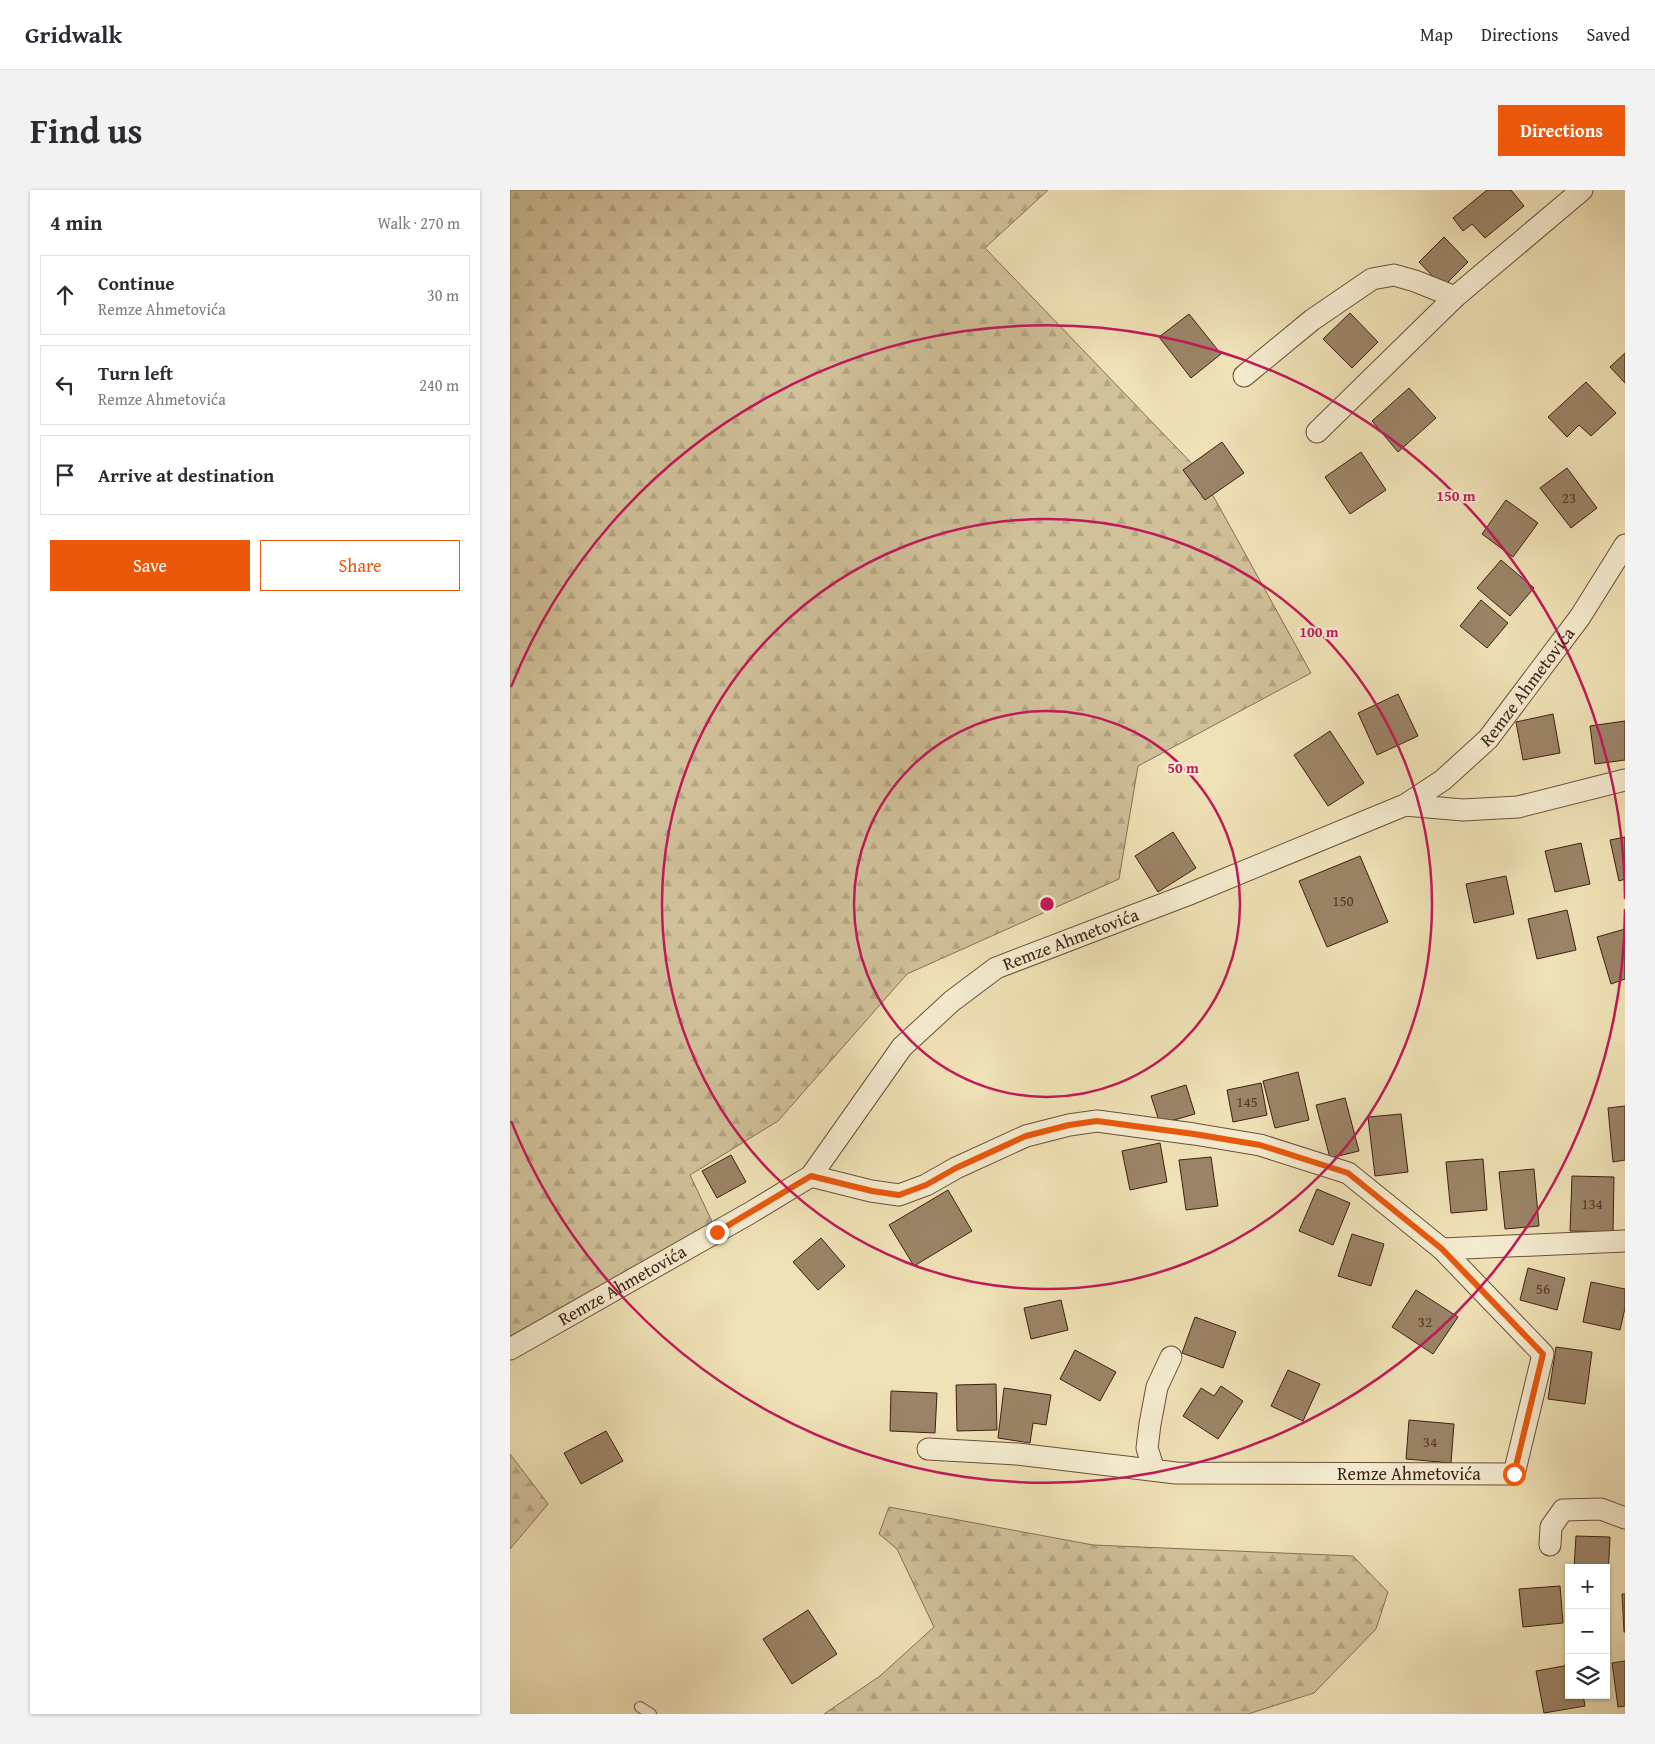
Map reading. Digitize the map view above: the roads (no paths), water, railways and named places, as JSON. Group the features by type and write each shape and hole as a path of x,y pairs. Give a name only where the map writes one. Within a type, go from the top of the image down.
{"street":[{"path":"1317,432 1455,297 1582,190"},
{"path":"1244,376 1312,320 1372,279 1394,275 1455,297"},
{"name":"Remze Ahmetovića","path":"510,1349 750,1213 811,1176 902,1047 952,1001 996,968 1187,895 1405,805 1442,780 1488,739 1580,617 1625,546"},
{"name":"Remze Ahmetovića","path":"1405,805 1463,810 1518,807 1625,780"},
{"name":"Remze Ahmetovića","path":"811,1176 872,1191 899,1195 926,1185 956,1168 1026,1136 1069,1125 1097,1121 1260,1145 1348,1173 1442,1249 1543,1354 1514,1474 1176,1473 1017,1454 928,1449"},
{"path":"1442,1249 1568,1245 1625,1241"},
{"path":"1154,1470 1147,1448 1150,1424 1157,1387 1171,1357"},
{"path":"1550,1545 1550,1527 1563,1510 1601,1509 1625,1518"}],"lane":[{"path":"640,1707 651,1714"}]}
